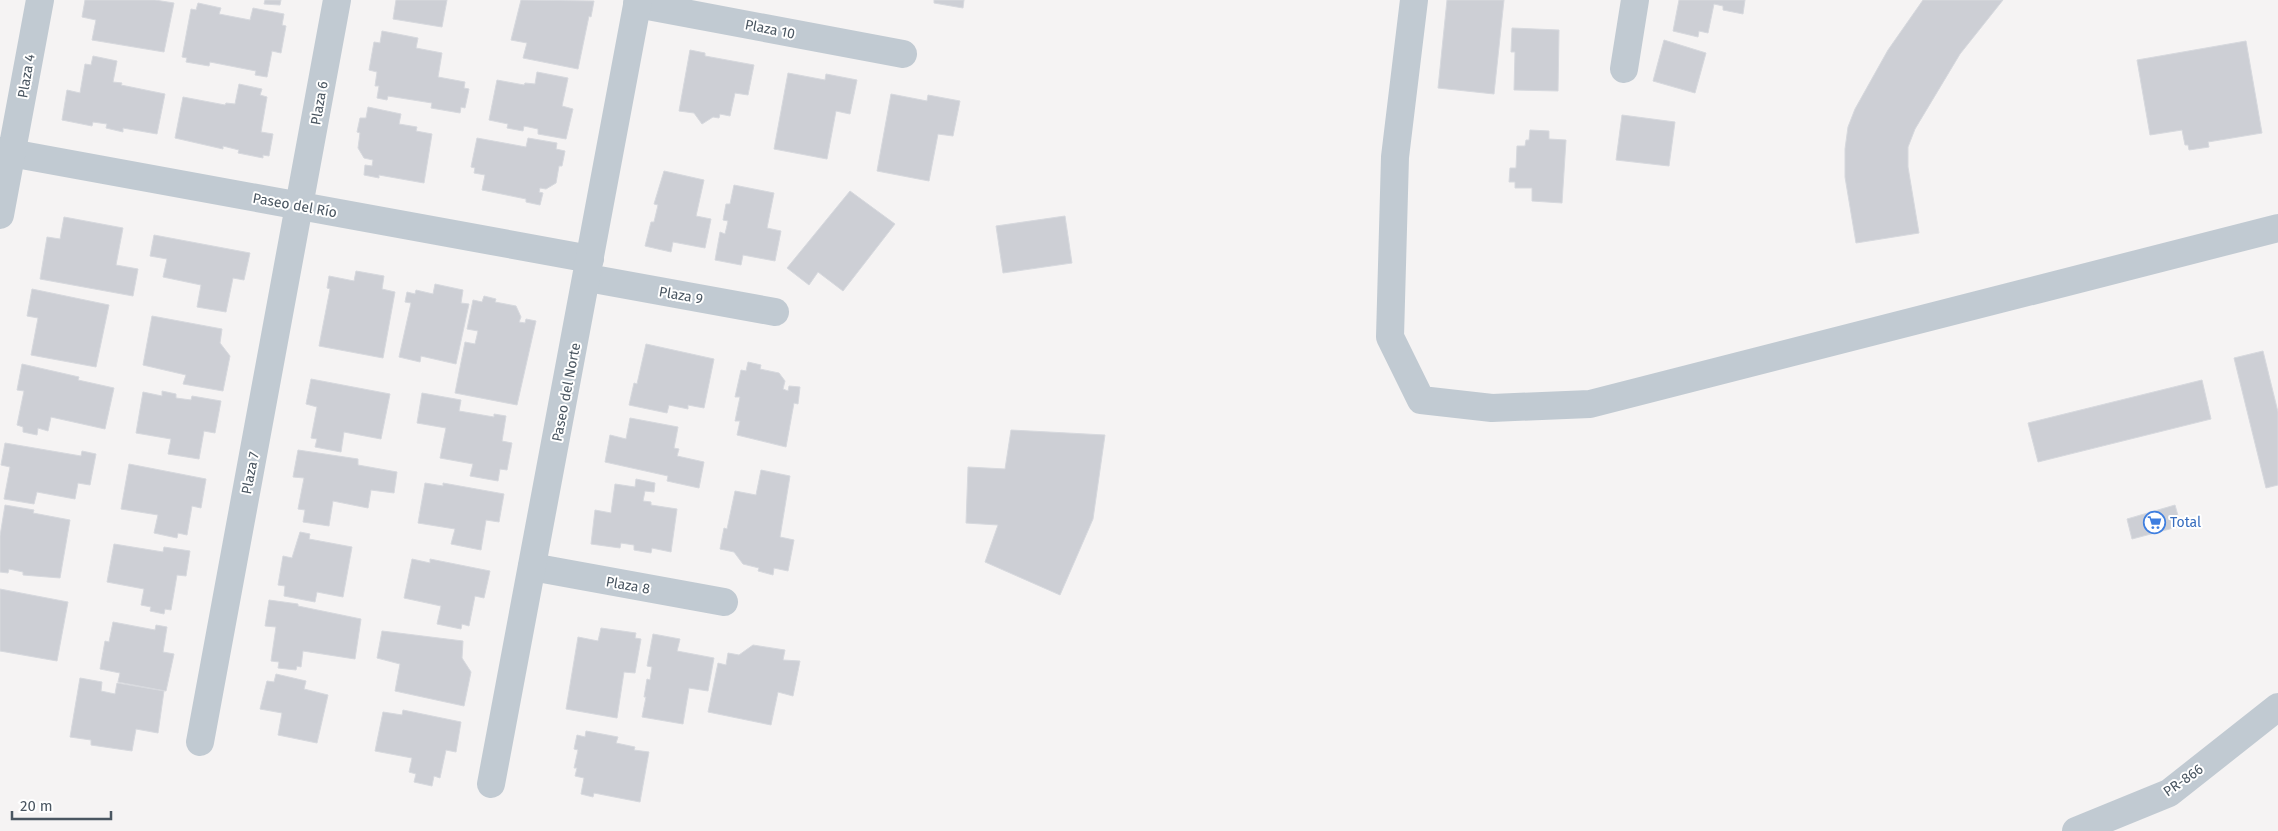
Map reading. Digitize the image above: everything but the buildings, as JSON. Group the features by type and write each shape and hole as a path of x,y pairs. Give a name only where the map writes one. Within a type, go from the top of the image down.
{"street":[{"name":"Plaza 4","path":"0,215 6,152 40,0"},
{"name":"Plaza 6","path":"300,205 337,0"},
{"path":"1414,0 1395,157 1390,337 1421,400 1492,408 1590,404 2278,228"},
{"path":"1624,70 1636,0"},
{"name":"Plaza 10","path":"638,2 903,54"},
{"name":"Paseo del Norte","path":"491,784 638,2"},
{"name":"Paseo del Río","path":"6,152 300,205 589,268"},
{"name":"Plaza 7","path":"200,742 300,205"},
{"name":"Plaza 9","path":"589,268 775,312"},
{"name":"Plaza 8","path":"532,567 724,602"},
{"name":"PR-866","path":"2076,831 2169,793 2278,707"}],"place":[{"name":"Total","path":"2154,522"}]}
